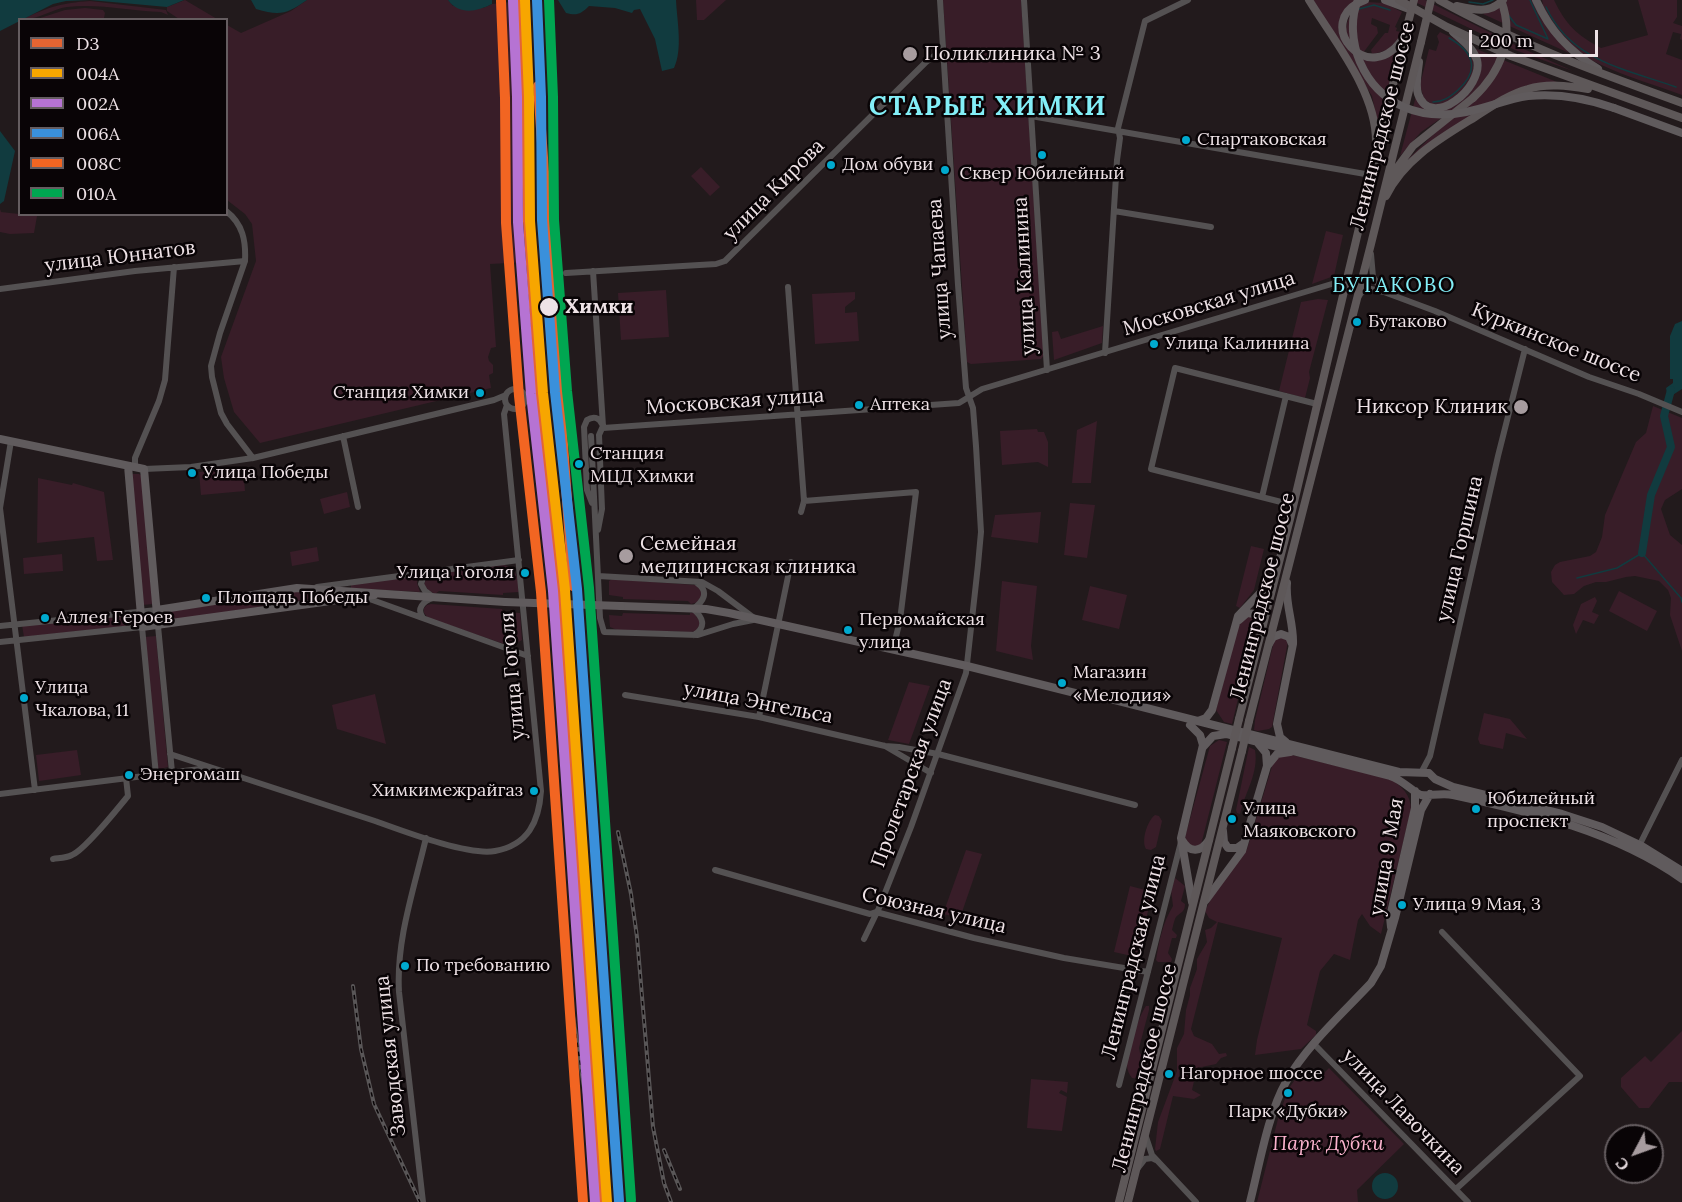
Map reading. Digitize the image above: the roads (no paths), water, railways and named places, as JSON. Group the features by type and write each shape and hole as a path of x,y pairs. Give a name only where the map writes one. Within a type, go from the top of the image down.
{"highway":[{"path":"1309,0 1367,96 1375,123 1374,162"},
{"path":"1399,0 1447,27 1510,56 1682,118"},
{"name":"Ленинградское шоссе","path":"1128,1202 1268,645 1293,505 1414,0"},
{"name":"Ленинградское шоссе","path":"1119,1202 1239,719 1356,302 1431,0"},
{"path":"1442,2 1479,11 1495,7 1502,0"},
{"path":"1384,190 1395,170 1413,146 1473,98 1496,71 1504,50 1507,22 1502,0"},
{"path":"1442,2 1519,40 1609,77 1679,101"},
{"path":"1380,210 1392,184 1418,155 1511,95 1530,88 1552,85 1620,96"}],"main road":[{"path":"1358,0 1353,25 1354,43 1360,62 1380,92 1407,109 1422,114 1443,115 1466,112 1528,96 1570,96 1602,104 1682,132"},
{"path":"1365,0 1351,8 1343,21 1344,36 1351,49 1364,57 1379,57 1392,50 1405,34"},
{"path":"1386,0 1425,15"},
{"path":"1536,0 1549,26 1567,48 1609,77"},
{"path":"1421,42 1418,94 1427,106 1434,109 1441,108 1454,101 1469,87 1478,68 1470,47 1447,27"},
{"path":"0,439 144,469 158,626"},
{"path":"131,467 142,627 374,595"},
{"path":"1193,723 1206,718 1212,710 1239,613 1283,566"},
{"path":"1283,566 1293,634 1292,651 1277,724 1280,737 1292,748 1390,776 1402,781 1421,795 1451,795 1559,822 1638,848 1682,879"},
{"path":"157,610 285,588 312,588 374,595 717,611 893,649 1081,694 1087,693 1292,748 1399,772 1419,773 1453,787 1581,819 1682,871"},
{"path":"1235,626 1244,615 1255,614 1259,620 1261,637"},
{"path":"1268,645 1276,635 1284,634 1291,640 1292,651"},
{"path":"1212,710 1214,720 1224,731"},
{"path":"1192,913 1191,891 1182,850 1182,838 1203,747 1200,735 1193,723"},
{"path":"1256,739 1269,734 1277,724"},
{"path":"1203,747 1213,736 1224,731"},
{"path":"1202,906 1240,854 1245,842 1267,766 1266,753 1256,739"},
{"path":"1267,766 1277,754 1292,748"},
{"path":"1415,790 1413,781 1419,773"},
{"path":"1430,794 1436,786 1433,777"},
{"name":"улица 9 Мая","path":"1391,928 1390,917 1416,808 1415,790"},
{"name":"улица 9 Мая","path":"1250,1202 1282,1089 1291,1074 1315,1045 1376,977 1381,966 1421,810 1430,794"},
{"path":"1223,824 1227,847 1237,849 1245,842"},
{"path":"1182,850 1201,849 1211,836"}],"street":[{"name":"улица Чапаева","path":"940,0 950,178 967,396"},
{"name":"улица Калинина","path":"1024,0 1045,371"},
{"path":"1105,352 1118,128 1128,79 1145,21 1188,0"},
{"name":"улица Кирова","path":"566,273 725,261 926,62 934,55 943,56"},
{"path":"1031,116 1371,175"},
{"path":"1114,211 1211,227"},
{"path":"228,213 237,221 243,232 245,261 217,342 211,366 212,377 226,424 253,458"},
{"path":"1371,244 1372,273 1384,291"},
{"name":"улица Юннатов","path":"0,289 174,267 245,261"},
{"path":"131,467 159,401 165,380 174,267"},
{"path":"593,271 602,429 602,509 596,536"},
{"name":"Московская улица","path":"602,429 959,403 967,396 982,389 1105,352 1338,282 1345,287"},
{"path":"789,286 804,501 801,512"},
{"path":"1356,302 1366,290 1384,291"},
{"name":"Куркинское шоссе","path":"1384,291 1679,411"},
{"name":"улица Горшина","path":"1433,777 1430,756 1432,744 1525,349"},
{"path":"1293,505 1151,469 1175,368 1317,404"},
{"name":"Пролетарская улица","path":"864,939 886,891 931,773 967,666 981,532 973,408 967,396"},
{"path":"1262,497 1286,396"},
{"name":"улица Гоголя","path":"170,754 426,838 475,850 492,851 515,843 528,833 535,823 540,811 541,791 504,414 505,400 494,400 343,436"},
{"path":"595,509 587,490 585,422 590,418 599,419 602,429"},
{"path":"584,429 591,436 600,618 604,632 693,635 757,620"},
{"path":"591,436 602,429"},
{"path":"144,469 190,467 253,458 343,436 358,507"},
{"path":"11,441 0,508 35,790"},
{"path":"804,501 916,492 900,620 893,649"},
{"path":"312,588 519,560"},
{"path":"759,717 791,562"},
{"path":"433,571 424,575 421,586 427,593 438,598"},
{"path":"598,576 702,582 757,620"},
{"path":"693,635 700,631 703,623 701,616 693,609 701,603 705,596 702,586 694,582"},
{"path":"360,596 528,656"},
{"path":"424,619 420,612 422,604 438,598"},
{"path":"0,626 157,610"},
{"path":"158,626 172,772"},
{"path":"0,642 142,627 156,775"},
{"name":"улица Энгельса","path":"626,695 759,717 885,746 938,754 1135,805"},
{"name":"улица Энгельса","path":"885,746 931,773"},
{"name":"улица Горшина","path":"1419,773 1430,756"},
{"path":"1638,848 1682,760"},
{"path":"0,794 211,768"},
{"path":"53,859 76,853 129,796 126,778"},
{"name":"Заводская улица","path":"423,1202 399,992 398,965 426,838"},
{"name":"Ленинградская улица","path":"1119,1085 1172,872 1182,850"},
{"path":"1172,872 1180,866 1187,871"},
{"name":"Союзная улица","path":"715,870 870,914 876,912 1064,958 1148,972"},
{"path":"1442,932 1580,1076 1456,1189"},
{"name":"улица Лавочкина","path":"1315,1045 1468,1202"},
{"path":"1146,1133 1149,1149 1156,1160 1196,1202"},
{"path":"1134,1177 1142,1161 1149,1158 1156,1160"}],"water":[{"path":"0,0 90,0 53,4 26,18 18,18 18,22 0,31"},
{"path":"90,0 184,0 167,7"},
{"path":"251,0 307,0 288,11 271,13 256,9"},
{"path":"448,0 492,0 492,4 468,11 457,8"},
{"path":"558,0 676,0 679,44 674,68 662,71 655,39 640,9 632,13 615,8 589,6 581,13 573,14 566,13"},
{"path":"0,131 15,151 4,201 0,204"},
{"path":"1682,321 1682,389 1668,398 1666,388 1673,383 1673,379 1670,379 1670,336 1675,324"},
{"path":"1385,1173 1394,1177 1398,1186 1394,1195 1385,1199 1376,1195 1372,1186 1376,1177"}],"waterway":[{"path":"1469,2 1483,4 1493,0"},
{"path":"1509,16 1516,25 1548,39 1530,0"},
{"path":"1359,9 1374,5 1390,10"},
{"path":"1546,7 1570,40 1585,51 1619,68 1676,87"},
{"path":"1433,102 1446,99 1458,90 1465,83 1471,68 1469,55 1449,38"},
{"path":"1642,553 1651,495 1671,447 1664,416 1671,390"},
{"path":"1577,578 1617,568 1642,553 1682,602"}],"railway":[{"path":"618,832 637,937 653,1127 664,1183 671,1202"},
{"path":"353,986 361,1049 374,1104 420,1202"},
{"path":"573,1016 588,1114"},
{"path":"664,1150 680,1189"}],"place":[{"name":"Поликлиника № 3","path":"910,54"},
{"name":"Спартаковская","path":"1186,140"},
{"name":"Сквер Юбилейный","path":"1042,155"},
{"name":"Дом обуви","path":"831,165"},
{"name":"Химки","path":"549,307"},
{"name":"Бутаково","path":"1357,322"},
{"name":"Улица Калинина","path":"1154,344"},
{"name":"Станция Химки","path":"480,393"},
{"name":"Аптека","path":"859,405"},
{"name":"Никсор Клиник","path":"1521,407"},
{"name":"Станция МЦД Химки","path":"579,464"},
{"name":"Улица Победы","path":"192,473"},
{"name":"Семейная медицинская клиника","path":"626,556"},
{"name":"Улица Гоголя","path":"525,573"},
{"name":"Площадь Победы","path":"206,598"},
{"name":"Аллея Героев","path":"45,618"},
{"name":"Первомайская улица","path":"848,630"},
{"name":"Магазин «Мелодия»","path":"1062,683"},
{"name":"Улица Чкалова, 11","path":"24,698"},
{"name":"Энергомаш","path":"129,775"},
{"name":"Химкимежрайгаз","path":"534,791"},
{"name":"Юбилейный проспект","path":"1476,809"},
{"name":"Улица Маяковского","path":"1232,819"},
{"name":"Улица 9 Мая, 3","path":"1402,905"},
{"name":"По требованию","path":"405,966"},
{"name":"Нагорное шоссе","path":"1169,1074"},
{"name":"Парк «Дубки»","path":"1288,1093"}],"district":[{"name":"СТАРЫЕ ХИМКИ","path":"988,108"},
{"name":"БУТАКОВО","path":"1394,286"}],"park label":[{"name":"Парк Дубки","path":"1328,1144"}]}
